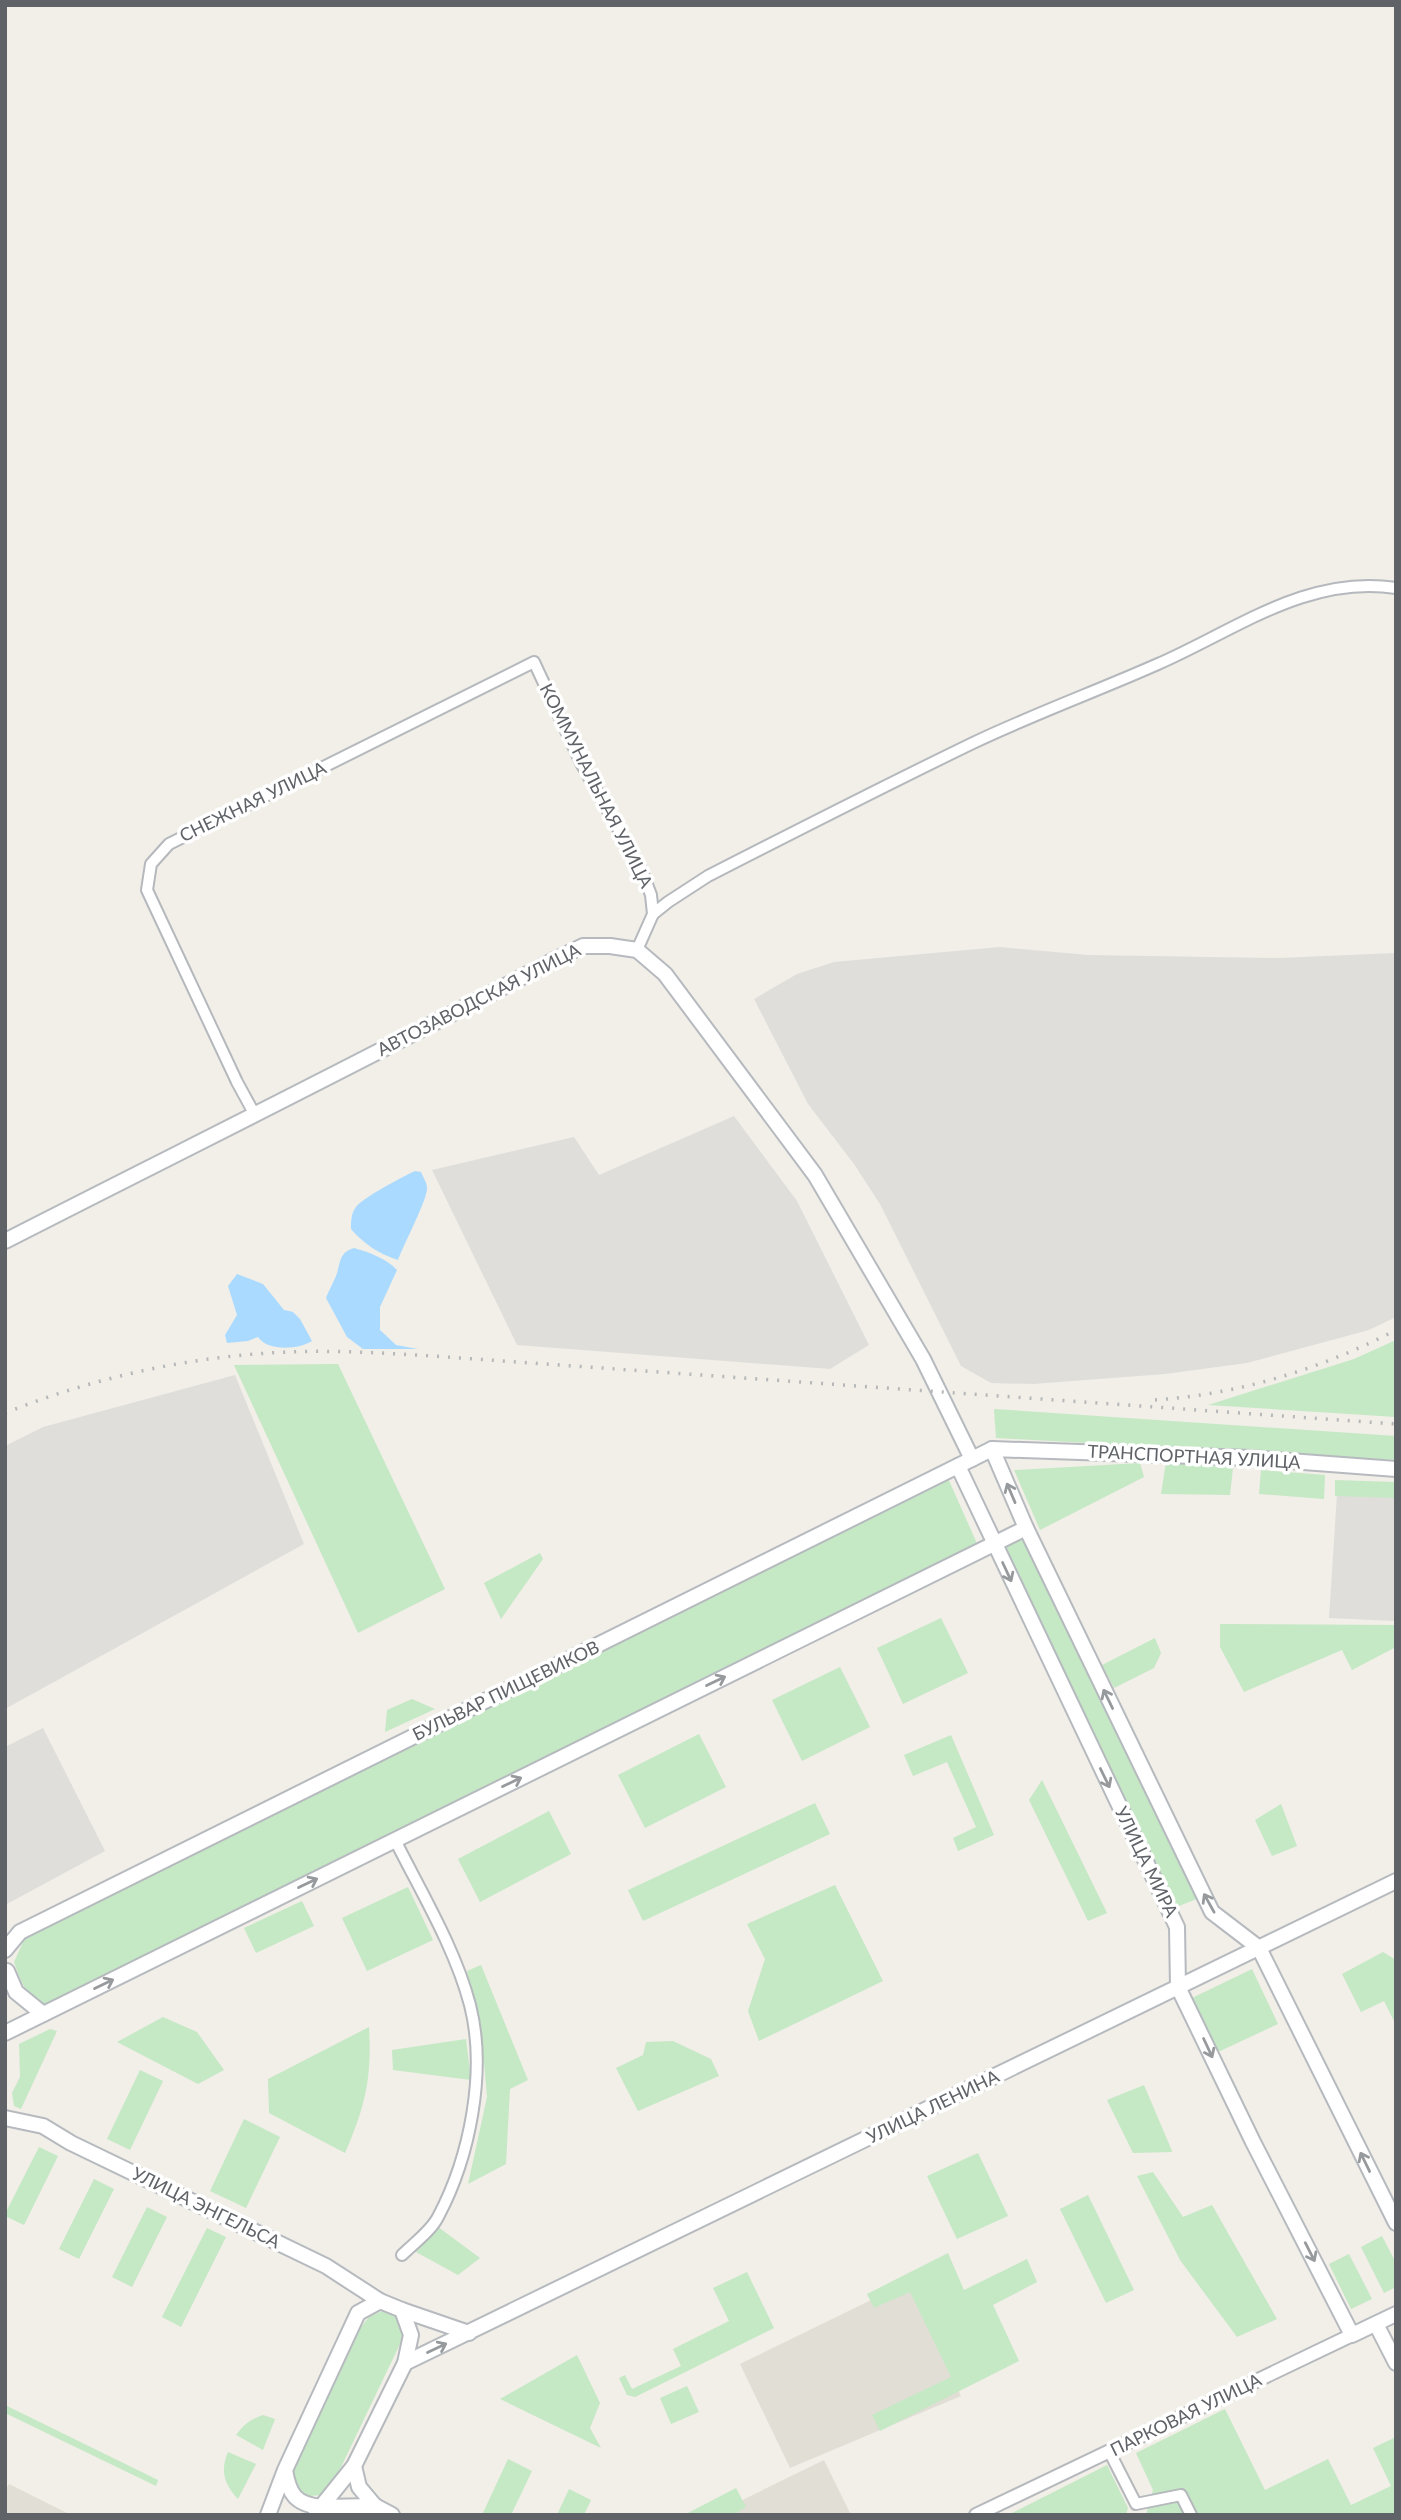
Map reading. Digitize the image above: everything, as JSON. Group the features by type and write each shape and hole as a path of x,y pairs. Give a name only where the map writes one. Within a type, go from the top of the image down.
{"main road":[{"name":"АВТОЗАВОДСКАЯ УЛИЦА","path":"5,1241 583,946 637,950"},
{"path":"637,950 665,974 816,1175 923,1359 972,1459"},
{"path":"992,1449 1026,1528 1212,1912 1259,1948 1396,2223"},
{"name":"БУЛЬВАР ПИЩЕВИКОВ","path":"5,1950 20,1933 992,1449"},
{"name":"ТРАНСПОРТНАЯ УЛИЦА","path":"992,1449 1223,1456 1396,1469"},
{"name":"УЛИЦА МИРА","path":"958,1466 1177,1927 1178,1987 1352,2335"},
{"path":"5,2033 1026,1528"},
{"name":"УЛИЦА ЛЕНИНА","path":"405,2363 1396,1881"},
{"path":"20,1933 6,1976 16,1992 43,2014"},
{"name":"УЛИЦА ЭНГЕЛЬСА","path":"5,2107 29,2122"},
{"name":"УЛИЦА ЭНГЕЛЬСА","path":"5,2118 43,2126 71,2143 326,2266 380,2301 402,2310"},
{"path":"268,2515 285,2470 358,2313 357,2284"},
{"path":"358,2313 380,2301"},
{"path":"402,2310 470,2333"},
{"path":"316,2511 354,2466 405,2363 411,2335 402,2310"},
{"name":"ПАРКОВАЯ УЛИЦА","path":"1352,2335 1396,2314"},
{"path":"1376,2324 1396,2363"},
{"path":"354,2466 359,2487 374,2507"},
{"path":"285,2470 288,2488 298,2500 316,2511 374,2507 392,2515"}],"street":[{"path":"637,950 653,914 708,876 975,742 1164,662 1280,604 1322,592 1366,587 1396,588"},
{"name":"КОММУНАЛЬНАЯ УЛИЦА","path":"534,662 581,763 642,871 651,895 653,914"},
{"name":"СНЕЖНАЯ УЛИЦА","path":"256,1115 237,1082 147,891 151,864 169,844 534,662"},
{"path":"396,1840 458,1969 470,2006 477,2083 463,2154 438,2219 402,2255"},
{"name":"ПАРКОВАЯ УЛИЦА","path":"976,2515 1352,2335"},
{"path":"1109,2451 1136,2504 1181,2495 1191,2515"}],"shaded area":[{"path":"1000,947 1088,955 1279,958 1396,953 1396,1317 1369,1330 1247,1363 1165,1374 1033,1384 991,1383 961,1366 880,1204 854,1164 808,1104 754,999 797,974 834,962"},
{"path":"734,1116 797,1201 869,1345 830,1369 517,1345 432,1170 574,1137 599,1175"},
{"path":"235,1375 304,1544 5,1709 5,1446 43,1427"},
{"path":"1337,1494 1396,1497 1396,1621 1329,1618"},
{"path":"43,1728 105,1851 5,1905 5,1747"},
{"path":"906,2283 961,2396 790,2468 740,2364"},
{"path":"824,2460 851,2515 731,2515 726,2508"},
{"path":"9,2484 71,2515 5,2515 5,2491"}],"green space":[{"path":"1396,1340 1396,1417 1208,1405 1354,1359"},
{"path":"338,1364 445,1589 358,1633 234,1365"},
{"path":"994,1409 1396,1436 1396,1460 996,1438"},
{"path":"1166,1462 1233,1468 1230,1495 1161,1494"},
{"path":"1140,1463 1144,1477 1040,1530 1014,1470"},
{"path":"1261,1470 1325,1475 1324,1499 1259,1494"},
{"path":"947,1476 979,1548 49,2005 30,1995 22,1983 14,1962 25,1938"},
{"path":"1335,1480 1396,1482 1396,1498 1335,1496"},
{"path":"1025,1536 1199,1898 1174,1908 1003,1547"},
{"path":"540,1553 543,1559 501,1619 484,1583"},
{"path":"941,1618 968,1673 903,1704 877,1648"},
{"path":"1220,1624 1396,1625 1396,1647 1352,1670 1342,1650 1244,1692 1220,1647"},
{"path":"1155,1638 1161,1653 1154,1668 1114,1688 1102,1665"},
{"path":"840,1667 870,1727 802,1761 772,1700"},
{"path":"412,1699 435,1709 385,1732 387,1710"},
{"path":"699,1734 726,1787 645,1828 618,1775"},
{"path":"951,1735 994,1835 958,1851 953,1838 976,1827 947,1762 913,1776 904,1755"},
{"path":"1042,1780 1107,1913 1088,1921 1029,1800"},
{"path":"815,1803 830,1834 643,1921 628,1890"},
{"path":"1281,1804 1297,1846 1272,1856 1255,1820"},
{"path":"549,1811 571,1854 480,1902 458,1859"},
{"path":"835,1885 883,1981 759,2041 748,2011 765,1959 747,1924"},
{"path":"408,1887 433,1940 367,1971 342,1918"},
{"path":"302,1901 314,1926 256,1953 244,1928"},
{"path":"1383,1952 1396,1960 1396,2025 1384,2001 1361,2012 1342,1974"},
{"path":"481,1965 528,2080 510,2089 506,2164 468,2184 487,2097 484,2062 467,1971"},
{"path":"1252,1969 1278,2024 1216,2053 1190,1999"},
{"path":"163,2017 197,2032 224,2070 198,2084 117,2042"},
{"path":"369,2027 366,2092 345,2153 269,2113 268,2079"},
{"path":"50,2029 57,2031 21,2109 14,2106 12,2093 20,2077 19,2044"},
{"path":"466,2039 471,2080 393,2070 392,2050"},
{"path":"673,2041 711,2059 719,2076 638,2111 616,2068 643,2055 646,2042"},
{"path":"140,2070 163,2081 130,2150 107,2139"},
{"path":"1144,2085 1172,2152 1133,2153 1107,2100"},
{"path":"244,2119 280,2137 246,2208 210,2191"},
{"path":"39,2147 58,2156 24,2225 5,2214"},
{"path":"978,2153 1008,2216 957,2239 927,2176"},
{"path":"1153,2172 1183,2217 1212,2205 1277,2319 1237,2337 1180,2260 1137,2176"},
{"path":"94,2179 114,2189 79,2259 59,2249"},
{"path":"1088,2195 1134,2290 1106,2303 1060,2209"},
{"path":"147,2207 167,2217 132,2287 112,2277"},
{"path":"438,2227 480,2258 458,2275 416,2252"},
{"path":"207,2228 226,2237 181,2327 162,2317"},
{"path":"1382,2236 1396,2263 1396,2287 1384,2293 1361,2247"},
{"path":"948,2253 964,2290 1027,2259 1037,2282 993,2305 1019,2361 880,2431 872,2415 951,2377 910,2292 874,2308 867,2294"},
{"path":"1349,2254 1372,2299 1351,2309 1329,2264"},
{"path":"747,2272 774,2328 635,2397 627,2395 619,2378 625,2375 632,2389 681,2366 673,2349 729,2321 713,2288"},
{"path":"384,2310 396,2314 403,2331 400,2344 331,2488 324,2495 309,2496 294,2486 294,2470 361,2327 369,2317"},
{"path":"577,2355 600,2403 590,2428 601,2448 500,2399"},
{"path":"687,2386 699,2412 671,2424 660,2398"},
{"path":"5,2405 158,2480 156,2486 5,2413"},
{"path":"1225,2409 1265,2490 1328,2459 1351,2505 1391,2486 1373,2448 1396,2437 1396,2515 1146,2515 1153,2490 1136,2453"},
{"path":"263,2415 275,2419 263,2450 236,2435 248,2422"},
{"path":"228,2452 256,2464 238,2499 229,2488 225,2477 224,2465"},
{"path":"508,2459 532,2471 511,2515 482,2515"},
{"path":"1107,2465 1128,2508 1126,2515 1008,2515"},
{"path":"736,2488 746,2507 733,2515 684,2515"},
{"path":"569,2489 591,2500 584,2515 557,2515"}],"water":[{"path":"415,1171 421,1172 427,1188 398,1260 378,1252 351,1229 353,1212 367,1198"},
{"path":"354,1248 377,1256 397,1270 380,1307 380,1330 396,1345 418,1349 363,1349 347,1337 326,1298 341,1259"},
{"path":"237,1274 263,1284 284,1310 293,1312 300,1319 312,1341 283,1348 268,1345 258,1337 227,1343 225,1335 237,1315 228,1286"}],"railway":[{"path":"1155,1400 1218,1392 1279,1377 1339,1357 1396,1330"},
{"path":"5,1413 74,1389 144,1370 252,1354 324,1351 432,1356 1396,1424"}]}
